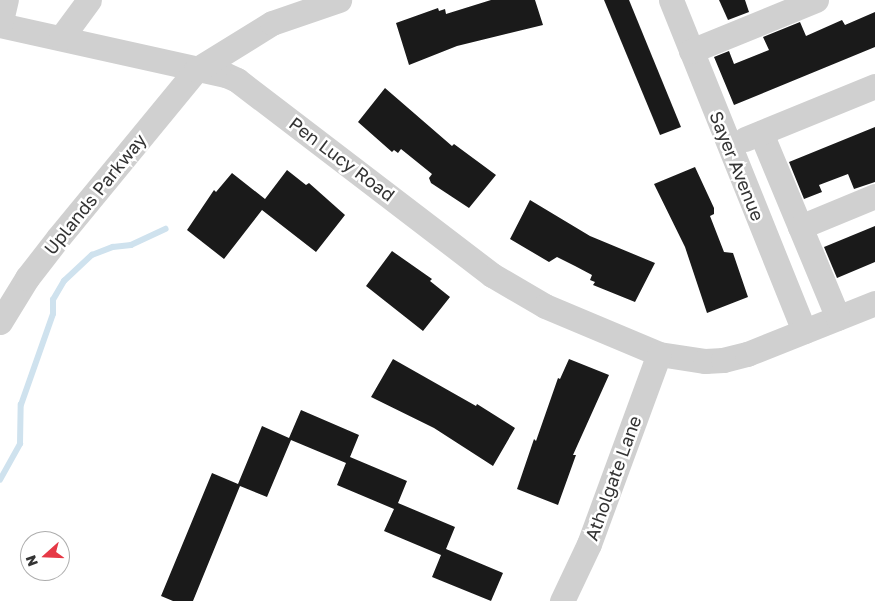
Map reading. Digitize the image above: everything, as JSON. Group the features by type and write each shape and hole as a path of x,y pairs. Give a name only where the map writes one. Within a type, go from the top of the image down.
{"street":[{"path":"0,25 6,0"},
{"path":"61,38 89,0"},
{"name":"Uplands Parkway","path":"0,322 37,264 196,70 272,24 339,0"},
{"name":"Sayer Avenue","path":"671,0 804,331"},
{"path":"691,51 816,0"},
{"name":"Pen Lucy Road","path":"0,25 237,80 501,280 545,306 659,354 705,361 723,360 875,303"},
{"path":"729,146 875,86"},
{"path":"761,133 838,318"},
{"path":"800,227 875,196"},
{"name":"Atholgate Lane","path":"562,601 589,544 659,354"}],"building":[{"path":"491,0 535,0 543,25 457,46 409,65 396,23 438,8 439,11 445,9 446,14"},
{"path":"604,0 629,0 681,127 660,135"},
{"path":"719,0 745,0 749,12 728,20"},
{"path":"875,12 875,47 734,105 714,57 729,51 734,64 769,50 763,37 800,22 806,36 842,20 845,25"},
{"path":"385,88 452,146 454,144 496,175 469,208 431,183 429,178 432,174 401,149 398,153 394,150 392,152 358,122"},
{"path":"875,127 875,182 854,189 848,174 819,185 822,192 804,199 789,162"},
{"path":"695,167 714,208 714,214 710,216 724,252 733,253 748,297 707,313 685,247 654,184"},
{"path":"287,170 306,185 309,183 345,215 316,252 262,210 224,259 187,230 214,190 216,192 232,173 265,199"},
{"path":"530,200 590,236 655,263 635,302 593,285 595,282 590,280 592,275 575,266 557,257 549,262 510,239"},
{"path":"875,226 875,262 837,278 824,247"},
{"path":"392,251 432,279 430,281 450,297 423,331 366,286"},
{"path":"393,359 476,406 477,404 515,428 493,466 434,428 371,397"},
{"path":"569,359 609,375 573,455 576,455 558,505 517,489 558,378 560,379"},
{"path":"301,410 359,435 350,457 407,481 398,503 455,527 446,549 503,573 491,601 432,577 441,555 384,531 394,509 337,485 346,463 291,440 267,497 240,486 193,601 173,601 161,596 212,473 238,484 262,426 289,438"}],"waterway":[{"path":"0,480 20,444 21,405 53,314 53,300 64,281 92,255 113,247 131,245 166,229"}]}
